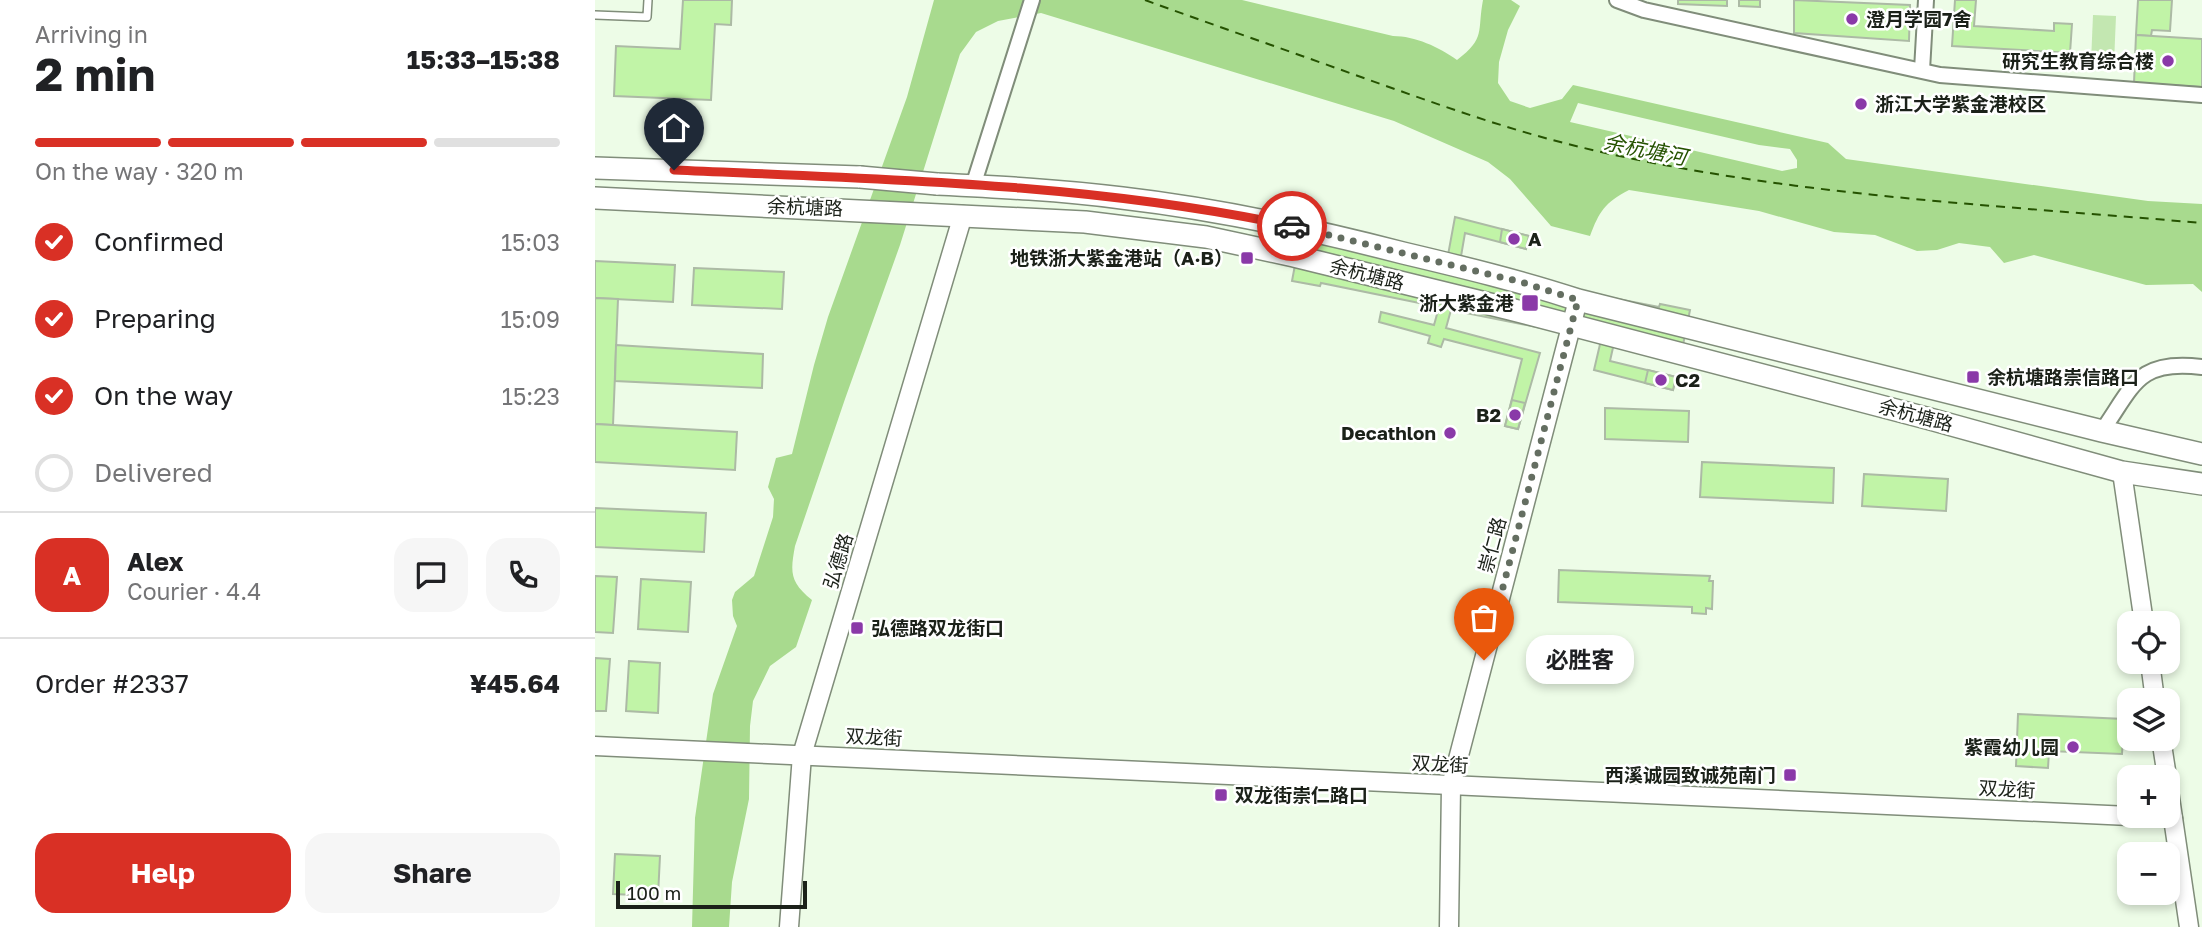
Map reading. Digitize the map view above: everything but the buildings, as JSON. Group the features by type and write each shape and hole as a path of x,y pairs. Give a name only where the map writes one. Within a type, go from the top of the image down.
{"main road":[{"name":"余杭塘路","path":"595,168 860,177 1123,198 1237,214 1495,275 1578,300 2202,454"},
{"name":"余杭塘路","path":"595,198 1086,222 1206,237 1307,259 1748,370 2122,472 2202,484"}],"street":[{"path":"974,186 1032,0"},
{"path":"1617,0 1644,10 1940,75 2202,95"},
{"path":"1921,70 1926,0"},
{"name":"弘德路","path":"789,927 802,755 963,215"},
{"name":"崇仁路","path":"1449,927 1451,786 1578,300"},
{"path":"2102,431 2140,378 2153,369 2182,365 2202,368"},
{"path":"2122,472 2142,611"},
{"name":"双龙街","path":"595,746 2117,816"},
{"path":"2174,828 2189,927"}],"lane":[{"path":"595,15 647,17 648,0"}],"shaded area":[{"path":"2093,15 2116,16 2114,63 2091,62"}],"water":[{"name":"余杭塘河","path":"934,0 1242,0 1418,40 1457,60 1472,46 1479,34 1483,0 1511,0 1520,6 1508,30 1499,62 1498,83 1510,101 1530,108 1562,99 1573,85 1828,143 1846,159 2148,201 2202,204 2202,292 2193,284 2146,285 2034,255 2004,263 1990,247 1959,243 1937,250 1917,251 1875,235 1834,232 1759,211 1629,190 1604,208 1590,236 1551,226 1510,179 1488,162 1394,121 1041,13 998,21 976,32 960,54 900,245 795,546 793,576 799,588 812,600 796,647 770,666 753,701 749,799 732,882 729,927 692,927 695,818 713,694 737,626 732,600 735,592 754,576 773,517 774,499 768,487 776,458 792,454 828,317 907,97","holes":["1578,103 1759,145 1790,149 1797,160 1797,168 1782,171 1570,122"]}],"ferry route":[{"path":"1145,0 1416,97 1584,148 1660,164 1814,188 2202,223"}],"way so far":[{"path":"1292,226 1521,282 1578,300 1484,660"}],"place":[{"name":"澄月学园7舍","path":"1852,19"},
{"name":"研究生教育综合楼","path":"2168,61"},
{"name":"浙江大学紫金港校区","path":"1861,104"},
{"name":"A","path":"1514,239"},
{"name":"地铁浙大紫金港站（A·B）","path":"1247,258"},
{"name":"浙大紫金港","path":"1530,303"},
{"name":"余杭塘路崇信路口","path":"1973,377"},
{"name":"C2","path":"1661,380"},
{"name":"B2","path":"1515,415"},
{"name":"Decathlon","path":"1450,433"},
{"name":"弘德路双龙街口","path":"857,628"},
{"name":"必胜客","path":"1484,660"},
{"name":"紫霞幼儿园","path":"2073,747"},
{"name":"西溪诚园致诚苑南门","path":"1790,775"},
{"name":"双龙街崇仁路口","path":"1221,795"}],"route":[{"path":"674,170 860,177 1030,188 1237,214 1292,226"}]}
